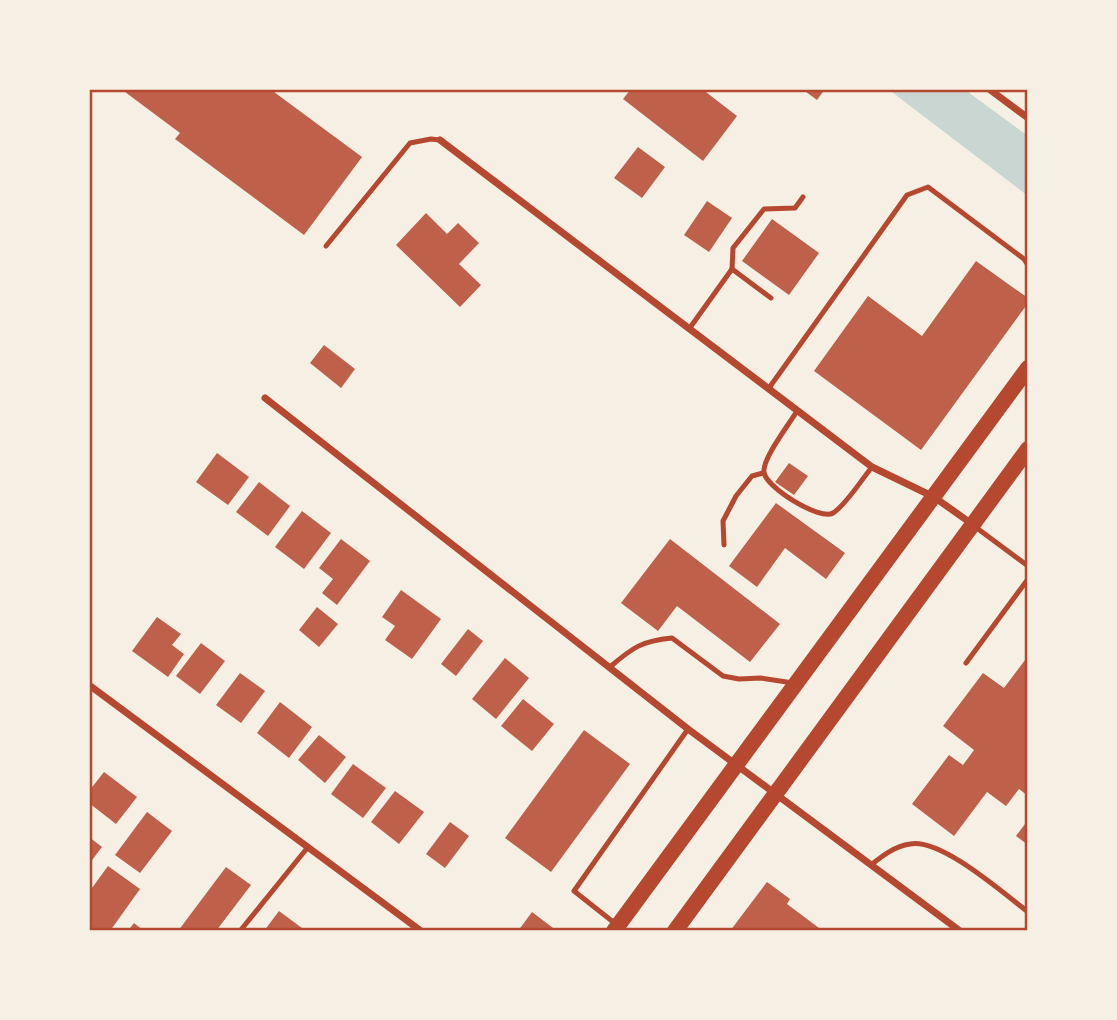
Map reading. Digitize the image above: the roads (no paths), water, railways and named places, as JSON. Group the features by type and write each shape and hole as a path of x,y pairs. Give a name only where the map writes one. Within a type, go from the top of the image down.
{"main road":[{"path":"616,928 1028,368"},
{"path":"676,931 1028,449"}],"street":[{"path":"989,89 1028,118"},
{"path":"440,140 872,467 933,497 972,524"},
{"path":"265,398 688,729 960,931"},
{"path":"89,685 421,931"}],"lane":[{"path":"326,246 410,143 440,140"},
{"path":"769,388 907,195 928,187 1024,259 1028,265"},
{"path":"690,329 732,269 733,248 764,209 795,208 803,197"},
{"path":"732,269 771,298"},
{"path":"797,411 765,462 763,473 777,489 794,501 824,515 834,513 872,467"},
{"path":"724,545 723,521 736,496 752,476 763,473"},
{"path":"972,524 1028,566"},
{"path":"967,663 1028,579"},
{"path":"610,667 627,652 648,640 672,638 723,676 796,683"},
{"path":"616,928 574,891 688,729"},
{"path":"871,865 883,854 911,843 939,850 962,862 1028,912"},
{"path":"240,931 308,847"}]}
